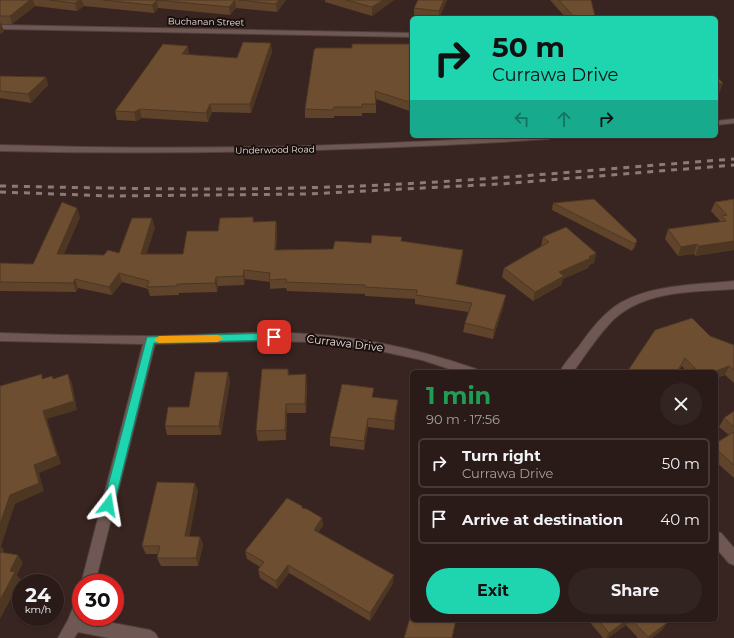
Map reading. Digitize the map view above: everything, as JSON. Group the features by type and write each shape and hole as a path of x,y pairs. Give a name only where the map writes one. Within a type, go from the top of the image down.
{"street":[{"name":"Buchanan Street","path":"0,27 410,35"},
{"path":"718,123 734,121"},
{"name":"Underwood Road","path":"0,148 182,151 298,150 513,138"},
{"path":"568,370 600,327 612,314 626,304 644,297 666,292 734,285"},
{"name":"Currawa Drive","path":"0,337 150,340 274,337 336,340 401,350 466,370"},
{"path":"90,574 150,340"},
{"path":"718,540 734,558"},
{"path":"66,638 73,626"},
{"path":"85,626 150,638"}],"building":[{"path":"0,0 30,0 10,16 0,16"},
{"path":"49,0 79,0 75,3"},
{"path":"103,0 157,0 152,5"},
{"path":"157,0 235,0 229,7"},
{"path":"239,0 279,0 276,4"},
{"path":"346,0 383,0 372,7"},
{"path":"418,0 444,0 439,11 414,8"},
{"path":"559,0 591,0 595,16 573,16"},
{"path":"243,42 271,43 250,104 210,104 206,113 140,109 134,112 115,111 163,44 188,46 182,54 237,58"},
{"path":"352,44 410,44 410,102 375,91 376,104 362,104 362,107 334,107 333,110 305,109 314,50 316,48 352,48"},
{"path":"0,76 46,77 28,94 0,91"},
{"path":"718,78 723,83 718,84"},
{"path":"594,199 637,240 635,244 553,203"},
{"path":"734,199 734,241 681,247 668,229 726,221 722,216 727,215 715,202"},
{"path":"62,202 77,208 57,254 104,255 108,250 119,253 132,218 152,218 141,254 183,254 187,231 218,231 220,218 253,217 253,222 276,221 275,250 333,249 335,241 371,243 372,235 402,237 401,241 463,250 456,284 506,295 494,330 465,323 472,303 416,295 417,290 365,287 365,285 286,282 286,279 269,280 270,273 244,270 243,276 216,277 215,283 177,284 177,286 147,287 149,281 119,273 109,287 75,279 73,283 0,282 0,263 33,264"},
{"path":"566,227 596,253 589,257 591,258 559,272 564,276 535,292 504,268 549,242 543,237"},
{"path":"692,318 710,336 734,345 734,370 729,366 718,370 697,370 685,358 678,370 628,370 655,330"},
{"path":"262,369 288,369 288,375 306,374 305,404 286,404 285,430 256,431"},
{"path":"195,372 228,372 219,426 165,426 168,407 189,407"},
{"path":"42,374 42,379 52,376 53,379 68,374 74,401 43,411 57,456 34,465 39,483 10,495 0,524 0,386"},
{"path":"342,384 374,388 372,397 398,400 394,421 368,418 364,441 330,437"},
{"path":"734,411 734,427 724,418"},
{"path":"734,432 734,465 718,451 718,442"},
{"path":"157,482 195,483 185,536 200,537 196,558 157,558 160,546 142,546"},
{"path":"287,498 302,506 302,508 307,509 322,518 314,530 394,575 370,613 288,565 276,581 258,570 264,562 245,551"},
{"path":"0,552 18,555 10,571 15,572 12,574 12,578 0,600"},
{"path":"410,618 410,622 456,622 452,638 404,638"},
{"path":"600,622 624,622 609,633"},
{"path":"634,622 667,623 648,637"}],"railway":[{"path":"0,186 205,189 329,187 481,179 734,159"},
{"path":"0,192 111,196 308,194 500,184 734,165"}],"slow traffic":[{"path":"159,340 218,338"}],"route":[{"path":"108,505 150,340 274,337"}]}
